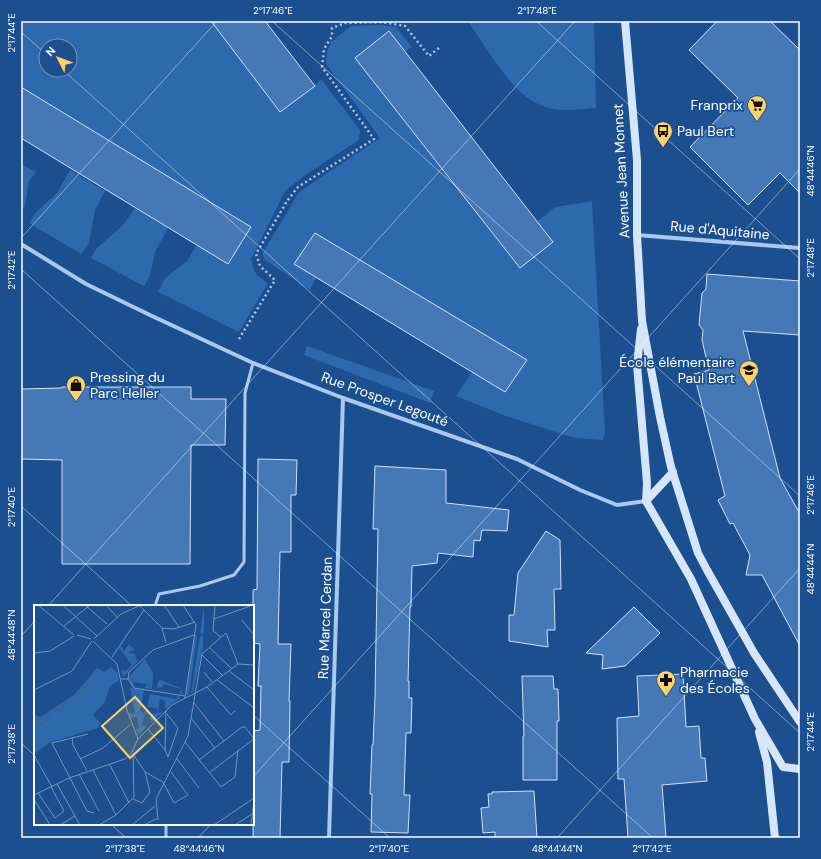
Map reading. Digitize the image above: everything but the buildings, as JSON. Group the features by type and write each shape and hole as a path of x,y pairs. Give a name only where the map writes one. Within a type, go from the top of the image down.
{"main road":[{"name":"Avenue Jean Monnet","path":"625,21 637,160 637,235 642,321 672,472"},
{"name":"Avenue Jean Monnet","path":"642,321 637,365 647,482 646,501"},
{"path":"672,472 646,501 691,579 755,719 783,767 800,769"},
{"path":"672,472 698,553 706,570 754,653 800,722"},
{"path":"755,719 767,762 775,838"}],"street":[{"name":"Rue d'Aquitaine","path":"637,235 800,248"},
{"name":"Rue Prosper Legouté","path":"21,244 86,284 253,363 343,398 517,459 580,490 617,505 646,501"},
{"name":"Rue Marcel Cerdan","path":"329,838 343,398"}],"lane":[{"path":"155,605 159,594 200,586 234,575 244,562 245,393 253,363"},
{"path":"166,825 166,838"}],"path":[{"path":"230,353 275,280 260,266 256,254 287,201 298,187 374,139 322,67 324,50 332,36 332,28 345,23 382,22 405,26 429,56 440,47"}],"shaded area":[{"path":"21,21 211,21 281,111 321,79 360,130 359,140 305,175 285,191 251,259 256,273 260,278 268,283 239,332 158,292 165,278 187,261 197,245 228,264 251,227 21,87"},
{"path":"468,21 594,21 596,108 558,110 533,102 509,80"},
{"path":"382,25 396,27 412,47 405,52 389,31 355,58 520,268 537,222 555,207 592,201 605,432 603,440 575,438 506,416 456,396 472,372 505,392 527,360 315,233 294,264 316,278 310,290 265,260 262,254 299,192 380,138 326,64 327,52 331,42 351,26"},
{"path":"21,164 36,172 29,181 25,206 21,212"},
{"path":"70,170 105,191 95,210 89,243 81,254 29,223 36,212 57,193"},
{"path":"135,208 168,228 155,252 150,276 144,286 91,258 96,249 123,225"},
{"path":"307,346 434,391 430,403 304,355"}],"place":[{"name":"Franprix","path":"757,122"},
{"name":"Paul Bert","path":"663,148"},
{"name":"École élémentaire Paul Bert","path":"749,387"},
{"name":"Pressing du Parc Heller","path":"76,402"},
{"name":"Pharmacie des Écoles","path":"666,697"}]}
